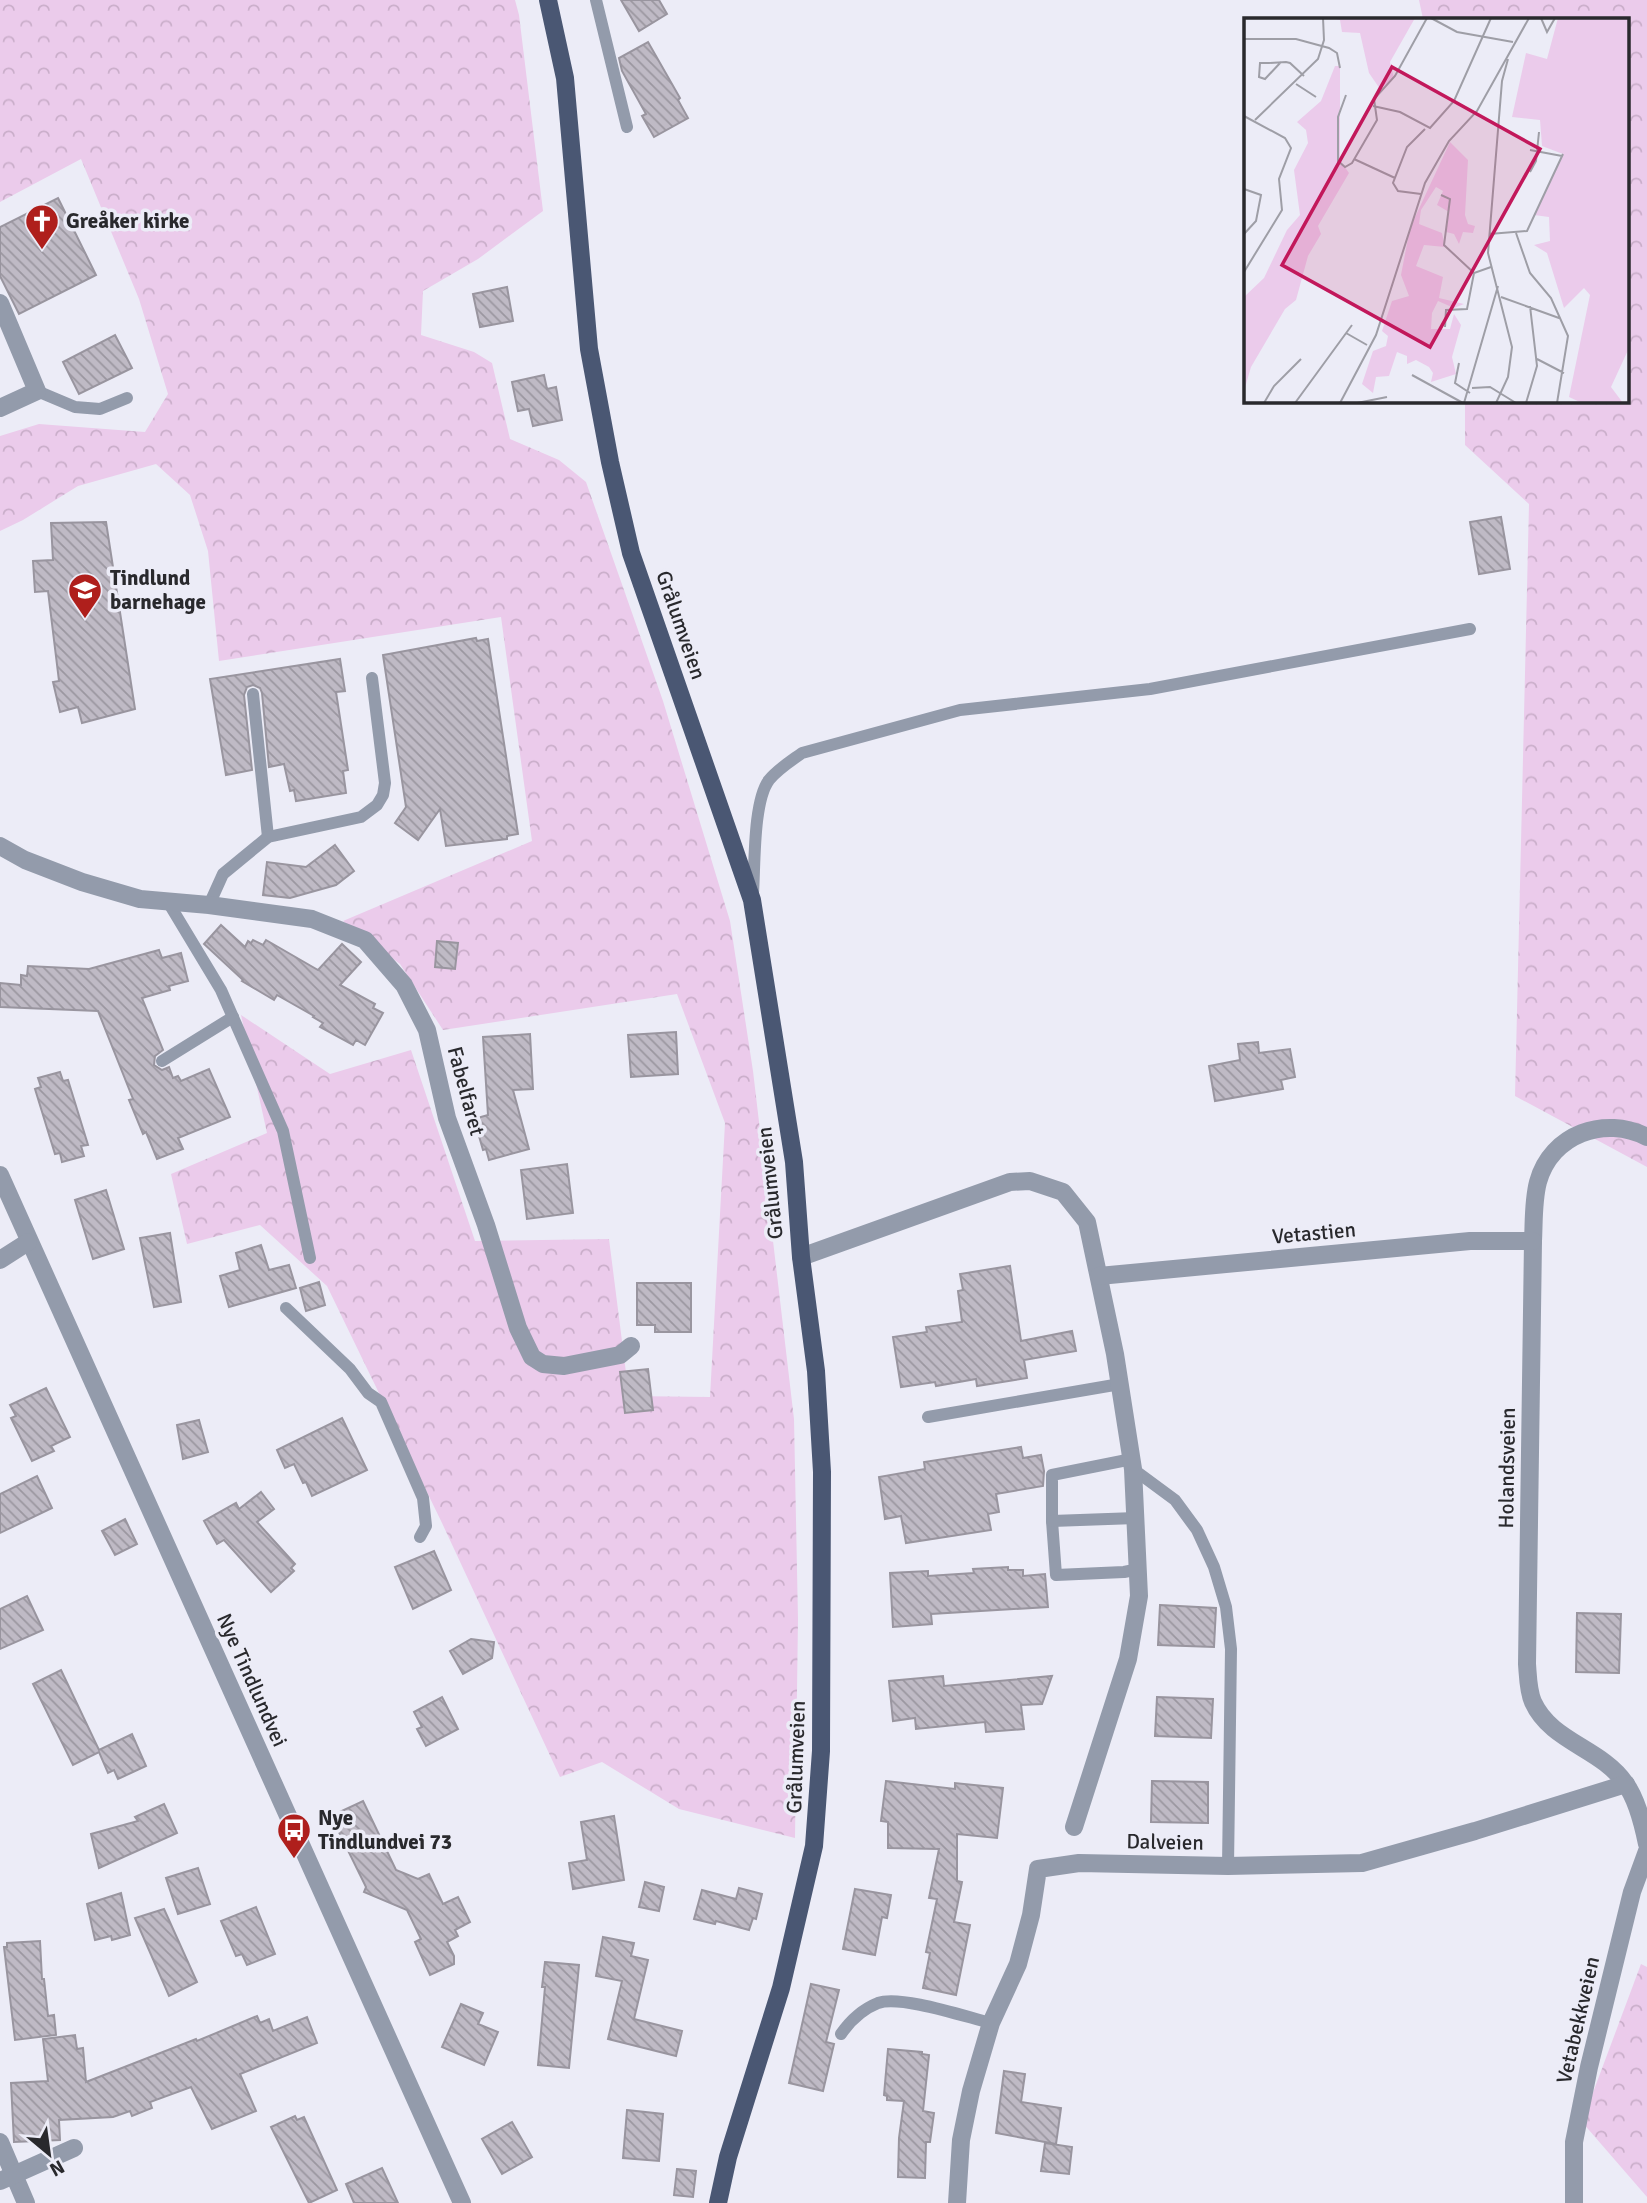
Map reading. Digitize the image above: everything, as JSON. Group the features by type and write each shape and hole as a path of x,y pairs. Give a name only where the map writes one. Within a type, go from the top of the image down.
{"main road":[{"name":"Grålumveien","path":"548,0 565,78 589,349 610,463 631,553 752,900 794,1162 801,1258 817,1371 822,1472 821,1751 818,1811 809,1872 781,1988 728,2157 718,2203"}],"street":[{"path":"0,303 37,391 0,408"},
{"name":"Fabelfaret","path":"0,846 25,860 141,899 312,919 365,940 404,985 427,1030 447,1118 486,1225 518,1328 532,1357 543,1364 564,1366 620,1355 631,1346"},
{"name":"Holandsveien","path":"1647,1137 1619,1127 1603,1127 1577,1134 1555,1151 1544,1165 1538,1180 1534,1241 1529,1681 1532,1701 1552,1727 1607,1764 1626,1784 1642,1823 1647,1844"},
{"name":"Nye Tindlundvei","path":"0,1175 461,2203"},
{"name":"Grålumveien","path":"801,1258 1010,1182 1030,1181 1063,1192 1087,1222 1120,1384 1132,1464 1139,1596 1128,1659 1074,1827"},
{"name":"Vetastien","path":"1099,1276 1470,1241 1534,1241"},
{"path":"0,1260 28,1242"},
{"name":"Dalveien","path":"957,2203 961,2140 971,2091 991,2023 1018,1964 1031,1915 1038,1869 1079,1863 1228,1866 1362,1863 1626,1784"},
{"name":"Vetabekkveien","path":"1574,2203 1574,2142 1589,2067 1632,1892 1647,1851"},
{"path":"0,2142 7,2178 26,2203"},
{"path":"7,2178 74,2148"}],"lane":[{"path":"596,0 627,127"},
{"path":"37,391 75,407 100,410 127,398"},
{"path":"752,900 759,808 767,783 781,768 803,752 960,710 1150,690 1470,629"},
{"path":"209,905 223,874 268,837 361,817 377,805 383,795 385,783 372,678"},
{"path":"253,694 268,837"},
{"path":"168,902 221,990 283,1131 310,1258"},
{"path":"162,1061 233,1017"},
{"path":"286,1308 350,1369 368,1393 381,1402 423,1498 426,1526 420,1537"},
{"path":"928,1417 1120,1384"},
{"path":"1139,1569 1056,1575 1052,1475 1132,1464 1175,1500 1197,1530 1214,1567 1226,1607 1231,1649 1228,1866"},
{"path":"1052,1521 1136,1518"},
{"path":"841,2034 852,2020 877,2004 888,2001 923,2006 991,2023"}],"green space":[{"path":"0,0 515,0 543,211 478,259 423,291 421,335 474,352 492,363 510,439 559,460 586,482 663,701 730,921 753,1071 794,1419 798,1619 795,1838 679,1809 602,1762 560,1777 442,1523 327,1286 260,1225 187,1244 171,1174 267,1133 241,1015 330,1074 411,1050 475,1241 609,1239 629,1396 710,1397 725,1123 677,994 443,1030 400,964 343,921 532,841 501,617 219,661 208,551 190,495 156,464 78,486 0,531 0,436 39,424 145,432 168,394 139,299 81,159 0,202"},
{"path":"1419,0 1647,0 1647,1167 1515,1096 1529,504 1465,445 1465,402 1630,402 1630,18 1423,18"},
{"path":"1641,1964 1647,1967 1647,2197 1582,2122"}],"building":[{"path":"621,0 659,0 667,14 639,31"},
{"path":"648,42 680,98 678,100 688,118 654,137 642,116 646,114 622,71 619,58"},
{"name":"Greåker kirke","path":"58,198 96,275 19,314 0,276 0,227"},
{"path":"507,287 513,321 480,327 473,294"},
{"path":"115,335 132,368 79,394 63,362"},
{"path":"544,375 547,389 556,387 562,420 533,426 529,409 518,411 512,382"},
{"path":"1501,517 1510,569 1479,574 1470,522"},
{"path":"106,522 135,709 82,723 78,707 60,712 53,682 59,681 48,591 35,592 33,561 53,560 51,523"},
{"path":"476,638 477,641 488,639 518,834 507,836 507,839 446,846 440,809 418,840 395,823 406,807 383,655"},
{"path":"340,659 345,691 336,692 348,770 343,771 346,793 296,801 294,790 290,791 284,764 269,767 262,693 260,688 253,685 247,687 244,695 252,770 226,775 210,679"},
{"path":"335,845 354,871 336,885 290,898 263,895 267,862 306,867"},
{"path":"221,925 245,947 248,941 251,943 253,940 263,945 266,940 318,970 342,944 361,962 340,985 375,1004 373,1008 383,1013 365,1045 356,1040 353,1045 320,1027 323,1023 314,1016 277,995 274,1000 242,981 204,944"},
{"path":"437,941 458,943 455,969 435,967"},
{"path":"159,950 162,958 181,953 188,981 169,986 170,990 142,998 163,1050 155,1056 154,1065 162,1070 169,1067 173,1078 178,1076 181,1081 209,1069 230,1117 178,1138 183,1149 157,1159 129,1100 133,1099 98,1011 0,1007 0,983 21,985 21,975 27,976 28,966 89,969"},
{"path":"676,1032 678,1074 631,1077 628,1035"},
{"path":"530,1034 533,1089 513,1090 529,1149 489,1160 486,1149 483,1150 474,1119 488,1115 483,1037"},
{"path":"1258,1042 1259,1053 1290,1049 1295,1077 1281,1080 1283,1089 1215,1101 1209,1066 1240,1060 1238,1044"},
{"path":"60,1072 63,1081 68,1080 88,1145 81,1146 84,1156 62,1162 60,1153 55,1154 35,1089 41,1087 38,1078"},
{"path":"567,1164 573,1213 527,1219 521,1170"},
{"path":"106,1190 124,1249 93,1259 75,1200"},
{"path":"170,1233 181,1302 154,1307 140,1238"},
{"path":"261,1245 269,1270 289,1265 296,1288 229,1307 220,1276 240,1270 236,1253"},
{"path":"1010,1266 1021,1341 1072,1331 1076,1351 1024,1360 1027,1378 977,1386 976,1379 936,1386 935,1382 901,1387 893,1337 927,1332 926,1327 962,1322 958,1291 963,1290 960,1274"},
{"path":"319,1282 325,1305 306,1311 300,1288"},
{"path":"637,1283 691,1283 691,1332 655,1332 655,1325 637,1325"},
{"path":"648,1369 653,1410 625,1413 620,1372"},
{"path":"46,1388 70,1437 51,1446 54,1451 32,1461 11,1418 16,1416 10,1405"},
{"path":"342,1418 367,1470 312,1496 294,1464 285,1468 277,1450"},
{"path":"199,1420 208,1452 183,1459 177,1425"},
{"path":"1021,1447 1023,1458 1041,1455 1043,1486 996,1494 999,1512 988,1514 991,1530 906,1543 901,1516 885,1519 879,1477 925,1469 924,1462"},
{"path":"37,1476 52,1508 0,1533 0,1494"},
{"path":"261,1492 274,1509 257,1522 295,1564 291,1568 294,1571 271,1592 224,1540 217,1544 204,1521 236,1503 239,1509"},
{"path":"125,1519 137,1544 115,1555 102,1531"},
{"path":"434,1551 451,1590 413,1609 395,1567"},
{"path":"1008,1567 1008,1570 1023,1570 1023,1576 1045,1574 1048,1607 931,1614 932,1624 893,1627 890,1573 928,1571 928,1576 974,1573 973,1569"},
{"path":"27,1596 43,1630 0,1649 0,1609"},
{"path":"1160,1605 1216,1608 1214,1647 1158,1645"},
{"path":"1577,1613 1621,1614 1619,1673 1576,1672"},
{"path":"471,1639 494,1642 492,1658 463,1674 450,1651"},
{"path":"61,1670 99,1750 132,1734 146,1766 118,1779 114,1770 108,1773 99,1752 73,1765 33,1684"},
{"path":"943,1676 944,1686 1052,1676 1042,1704 1021,1705 1024,1729 986,1732 985,1722 916,1729 915,1718 893,1721 889,1681"},
{"path":"442,1697 458,1729 426,1746 417,1729 422,1727 414,1712"},
{"path":"1157,1697 1213,1699 1211,1738 1155,1736"},
{"path":"886,1781 955,1789 955,1783 1003,1788 997,1838 957,1834 957,1881 962,1882 954,1922 970,1925 956,1995 923,1988 930,1953 926,1952 937,1899 929,1898 939,1849 888,1848 888,1822 881,1821"},
{"path":"1152,1781 1208,1782 1208,1823 1151,1822"},
{"path":"363,1801 396,1870 418,1879 429,1874 443,1904 458,1897 470,1922 455,1930 458,1936 447,1942 454,1956 454,1964 430,1975 415,1942 421,1939 407,1910 364,1892 366,1887 331,1816"},
{"path":"164,1804 177,1833 99,1868 91,1834 138,1821 135,1817"},
{"path":"614,1816 624,1880 573,1889 569,1863 587,1860 581,1822"},
{"path":"198,1868 210,1904 178,1914 166,1878"},
{"path":"645,1882 664,1887 659,1911 639,1907"},
{"path":"739,1888 762,1894 756,1919 753,1918 749,1930 716,1921 715,1924 694,1919 702,1890 736,1899"},
{"path":"855,1889 891,1895 887,1918 882,1917 875,1955 843,1949"},
{"path":"121,1893 130,1935 112,1940 111,1936 95,1940 87,1904"},
{"path":"256,1907 275,1954 247,1965 242,1954 236,1956 221,1921"},
{"path":"164,1909 197,1982 169,1996 135,1918"},
{"path":"603,1937 634,1943 631,1956 648,1960 634,2019 682,2031 676,2056 608,2039 622,1981 596,1976"},
{"path":"40,1941 48,2016 54,2015 56,2035 15,2040 4,1947 7,1947 7,1943"},
{"path":"545,1962 579,1965 569,2068 538,2065"},
{"path":"811,1984 839,1990 826,2042 834,2044 823,2091 789,2083"},
{"path":"461,2004 483,2013 478,2024 498,2032 484,2065 442,2047"},
{"path":"257,2016 260,2023 269,2019 273,2031 307,2017 317,2043 240,2074 256,2111 212,2129 191,2087 150,2102 152,2108 132,2116 130,2111 113,2117 59,2120 60,2140 14,2142 11,2083 48,2081 43,2039 75,2035 77,2049 83,2048 86,2082"},
{"path":"888,2049 929,2055 923,2111 934,2113 930,2142 926,2142 925,2178 898,2177 904,2101 887,2100 884,2095"},
{"path":"1004,2071 1025,2074 1021,2102 1061,2108 1056,2144 996,2133"},
{"path":"627,2110 663,2114 659,2161 623,2158"},
{"path":"295,2116 297,2120 304,2117 337,2190 309,2203 271,2127"},
{"path":"512,2122 532,2157 502,2174 482,2139"},
{"path":"1045,2143 1072,2147 1069,2174 1041,2171"},
{"path":"382,2168 398,2203 354,2203 346,2184"},
{"path":"677,2169 696,2171 693,2197 674,2195"}],"place":[{"name":"Greåker kirke","path":"42,251"},
{"name":"Tindlund barnehage","path":"85,620"},
{"name":"Nye Tindlundvei 73","path":"294,1860"}]}
